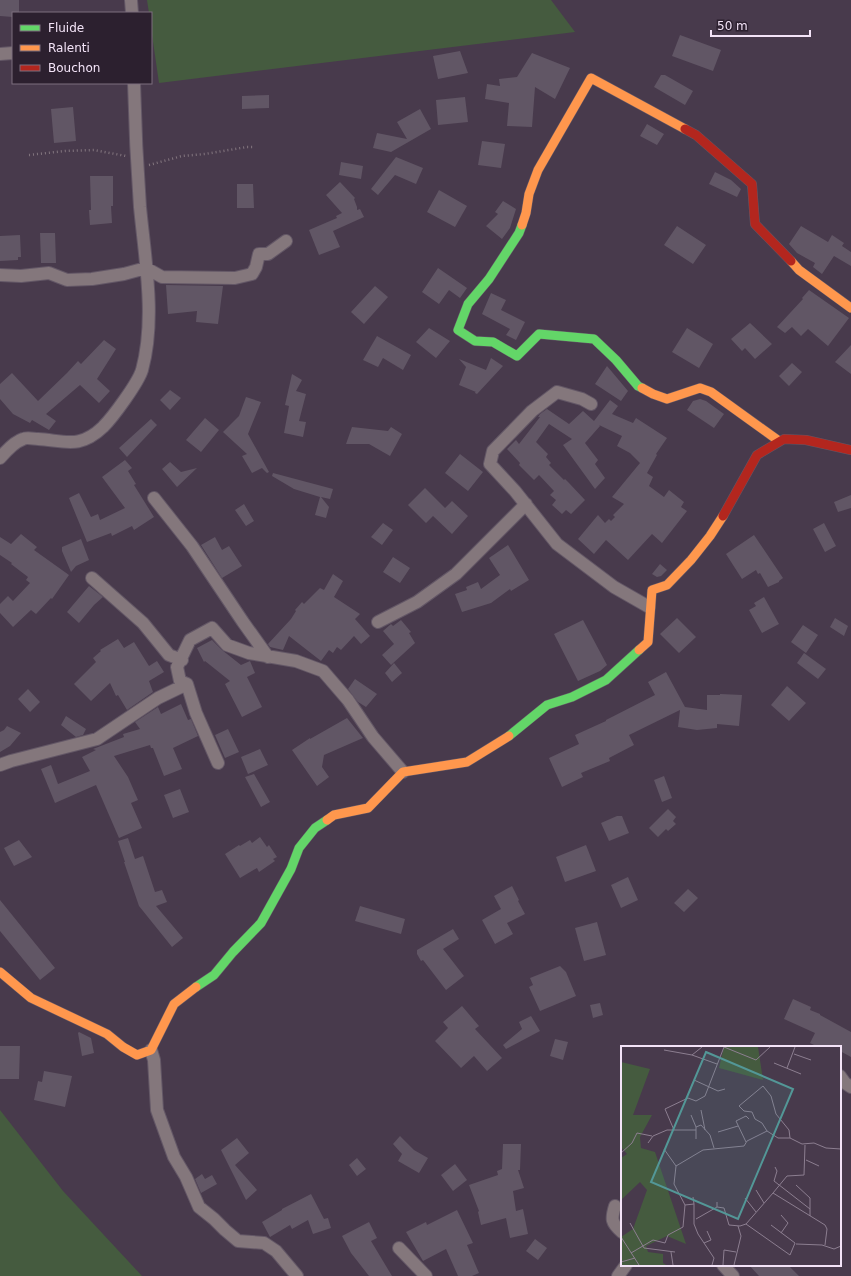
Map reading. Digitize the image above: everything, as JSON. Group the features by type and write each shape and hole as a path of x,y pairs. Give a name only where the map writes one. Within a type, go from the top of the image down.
{"street":[{"path":"131,0 132,12"},
{"path":"0,54 12,53"},
{"path":"779,441 711,392 700,388 667,399 638,386 616,360 594,339 539,334 517,356 493,342 475,341 458,330 468,304 489,279 519,233 526,213 529,194 538,170 591,78 696,135 752,184 755,224 799,270 851,308"},
{"path":"0,458 7,449 24,438 76,443 85,440 103,427 127,396 142,371 149,321 146,268 136,161 134,84"},
{"path":"0,275 21,276 49,273 67,280 92,279 124,274 146,268 162,277 235,278 252,274 260,254 268,254 286,241"},
{"path":"591,404 582,399 557,392 532,411 493,451 490,464 516,491 557,544 614,588 649,607"},
{"path":"0,972 31,998 107,1034 123,1047 138,1055 151,1050 174,1004 187,993 214,975 233,952 261,923 291,869 299,848 315,828 334,815 368,808 403,772 467,762 505,740 547,705 572,697 606,680 648,642 650,624 649,607 652,590 667,585 692,560 732,503 744,476 757,455 784,439 806,440 851,450"},
{"path":"154,498 192,546 268,657"},
{"path":"378,622 417,602 456,574 526,504"},
{"path":"92,578 143,623 169,655 182,660"},
{"path":"218,763 196,713 187,684 180,681 177,667 182,660 190,640 212,628 228,645 249,653 296,661 323,671 348,700 372,736 403,772"},
{"path":"0,755 5,763 98,739 158,698 187,684"},
{"path":"151,1050 154,1060 157,1110 174,1157 186,1177 199,1208 238,1241 264,1243 276,1251 297,1276"},
{"path":"841,1077 845,1083 851,1087"},
{"path":"615,1206 612,1217 615,1227 621,1231"},
{"path":"398,1248 426,1276"},
{"path":"618,1276 625,1266"},
{"path":"724,1266 733,1276"}],"path":[{"path":"29,155 65,151 94,150 153,165 182,156 254,147"}],"green space":[{"path":"147,0 551,0 575,32 159,83 152,35 152,12 149,12"},
{"path":"0,1110 63,1191 142,1276 0,1276"}],"building":[{"path":"0,0 19,0 19,12 12,12 12,17 0,16"},
{"path":"680,35 721,50 713,71 672,56"},
{"path":"460,51 468,73 438,79 433,56"},
{"path":"532,53 570,68 555,99 535,87 532,127 507,126 509,103 485,99 487,84 500,86 499,79 517,77"},
{"path":"661,75 665,75 693,91 685,105 654,87"},
{"path":"269,95 269,108 242,109 242,96"},
{"path":"465,97 468,122 438,125 436,100"},
{"path":"73,107 76,141 54,143 51,109"},
{"path":"420,109 431,129 391,152 373,148 377,133 407,139 397,122"},
{"path":"647,124 664,134 657,145 640,136"},
{"path":"482,141 505,144 501,168 478,165"},
{"path":"396,157 423,168 416,184 395,175 378,195 371,189"},
{"path":"341,162 363,166 361,179 339,175"},
{"path":"715,172 731,180 741,189 737,197 709,184"},
{"path":"90,176 113,176 113,206 111,206 112,223 90,225"},
{"path":"340,182 355,198 357,210 360,209 364,217 333,231 340,247 319,255 309,230 337,218 336,216 342,213 326,195"},
{"path":"237,184 253,184 254,208 237,208"},
{"path":"439,190 467,206 455,227 427,212"},
{"path":"503,201 516,209 510,228 502,239 486,226 498,214 495,212"},
{"path":"677,226 706,245 693,264 664,245"},
{"path":"801,226 828,242 832,235 844,243 842,246 851,252 851,266 834,256 822,274 813,267 815,263 797,253 789,244"},
{"path":"40,233 55,233 56,263 41,263"},
{"path":"20,235 21,257 18,257 18,260 0,261 0,236"},
{"path":"438,268 467,288 460,298 449,290 439,304 422,292"},
{"path":"166,285 223,286 218,324 196,322 197,311 168,314"},
{"path":"375,286 388,297 364,324 351,312"},
{"path":"809,290 849,318 828,346 808,329 801,336 792,327 785,333 777,327 803,299 802,298"},
{"path":"491,293 506,300 501,310 525,322 516,340 506,335 510,329 482,314"},
{"path":"750,323 772,344 755,359 745,348 742,351 731,339"},
{"path":"429,328 450,341 436,358 416,342"},
{"path":"687,328 713,344 699,368 672,352"},
{"path":"377,336 411,355 403,370 383,358 378,367 363,360"},
{"path":"104,340 116,349 97,379 110,391 99,403 80,385 46,414 56,421 49,430 32,420 30,423 13,414 0,399 0,384 12,373 38,401 78,361 81,364"},
{"path":"851,345 851,374 835,362"},
{"path":"491,358 503,366 477,394 459,385 466,367 459,359 486,370"},
{"path":"792,363 802,372 789,386 779,376"},
{"path":"607,366 628,391 621,401 595,384"},
{"path":"292,374 302,380 296,391 306,394 299,421 306,422 303,437 284,433 289,406 285,405"},
{"path":"170,390 181,398 170,410 160,400"},
{"path":"246,397 261,402 248,434 269,472 267,473 262,468 252,473 242,456 247,454 223,432 239,416"},
{"path":"700,399 706,401 724,414 714,428 687,410 693,401"},
{"path":"610,400 618,406 612,414 633,423 636,418 667,438 656,454 657,455 647,473 653,477 649,486 664,497 669,490 684,502 681,507 687,511 662,543 652,534 628,560 606,540 594,554 578,539 598,515 605,523 609,519 611,521 615,517 613,515 624,504 612,497 640,463 630,453 617,446 622,436 599,425 600,426 585,443 598,460 595,464 605,478 595,489 563,445 572,439 549,424 536,442 548,454 546,457 551,463 549,465 585,500 571,514 566,510 562,514 552,505 556,500 550,495 554,491 539,475 534,480 519,465 520,463 507,449 516,440 519,444 540,417 538,417 540,414 547,409 569,424 583,411 594,421"},
{"path":"205,418 219,430 201,452 186,440"},
{"path":"151,419 157,425 127,457 119,448"},
{"path":"352,427 388,431 391,427 402,434 390,456 369,444 346,444"},
{"path":"460,454 483,472 468,491 445,473"},
{"path":"125,460 132,468 128,471 136,484 134,485 154,517 134,530 132,526 112,536 111,533 87,542 69,498 79,493 91,517 98,514 100,520 125,508 102,477"},
{"path":"170,462 181,472 197,468 177,487 162,469"},
{"path":"273,473 333,489 330,499 321,497 329,507 326,518 315,515 320,497 294,489 272,476"},
{"path":"425,488 445,508 452,501 468,516 452,534 433,516 426,523 408,505"},
{"path":"851,495 851,508 838,512 834,502"},
{"path":"244,504 254,521 246,526 235,510"},
{"path":"383,523 393,530 382,545 371,537"},
{"path":"824,523 836,546 825,552 813,529"},
{"path":"21,534 37,547 34,550 69,575 52,599 51,598 36,614 31,610 13,627 0,613 0,604 8,596 13,601 30,583 26,580 28,577 0,555 0,537 11,544"},
{"path":"754,535 783,578 779,582 768,587 760,573 758,574 756,570 742,579 726,554"},
{"path":"215,537 222,550 229,546 242,566 222,578 201,545"},
{"path":"81,539 89,560 76,566 71,572 62,551 62,547"},
{"path":"508,545 529,580 511,591 510,589 491,603 462,612 455,594 467,590 466,587 478,582 481,589 500,575 489,558"},
{"path":"393,557 410,568 400,583 383,572"},
{"path":"660,564 667,570 661,576 657,577 652,574"},
{"path":"333,574 343,581 334,597 360,614 355,619 370,636 361,644 354,636 341,650 337,647 333,653 329,650 321,661 289,636 283,650 270,647 268,644 291,619 296,611 295,610 302,602 304,604 320,588 324,590"},
{"path":"89,586 103,597 79,623 67,612"},
{"path":"764,597 779,624 762,633 749,610 756,606 754,603"},
{"path":"677,618 696,637 679,653 660,634"},
{"path":"835,618 848,626 844,636 830,627"},
{"path":"401,620 411,632 409,633 415,643 391,665 382,655 394,644 383,631 391,624 393,626"},
{"path":"583,620 607,665 600,671 578,681 554,634"},
{"path":"803,625 818,635 806,653 791,642"},
{"path":"118,639 124,648 134,642 149,666 157,661 164,672 149,681 153,692 127,710 118,695 116,696 110,683 91,701 74,684 96,662 93,658 101,651 100,650"},
{"path":"212,640 241,665 250,661 255,673 247,677 262,707 242,717 225,684 230,681 205,661 204,662 197,648"},
{"path":"804,653 826,669 818,679 797,663"},
{"path":"394,663 402,673 392,682 385,673"},
{"path":"666,672 685,707 707,710 707,695 742,695 739,726 717,724 717,728 697,730 678,727 680,710 629,735 634,745 609,758 610,761 581,773 583,777 562,787 549,758 579,744 575,735 606,721 655,695 648,682"},
{"path":"355,679 377,694 366,707 358,702 348,689"},
{"path":"787,686 806,703 789,721 771,705"},
{"path":"28,689 40,702 30,712 18,699"},
{"path":"181,704 188,720 191,719 198,736 173,748 182,769 164,776 153,748 151,748 150,745 114,756 128,777 138,800 131,803 142,828 119,838 96,785 55,803 41,769 51,765 58,784 90,771 82,757 96,750 93,749 124,737 123,734 140,729 135,722 158,707 161,714"},
{"path":"66,716 86,729 83,735 76,737 61,725"},
{"path":"347,718 363,738 324,755 322,767 329,777 317,786 292,750 310,738"},
{"path":"7,726 21,733 10,746 0,752 0,732"},
{"path":"228,729 239,752 225,758 215,735"},
{"path":"260,749 268,765 248,774 241,757"},
{"path":"254,774 270,802 261,807 245,777"},
{"path":"664,776 672,798 662,802 654,780"},
{"path":"180,789 189,812 173,818 164,795"},
{"path":"668,809 676,817 673,821 676,824 668,831 666,829 658,837 649,828"},
{"path":"617,816 622,816 629,833 609,841 601,823"},
{"path":"260,837 267,847 269,845 277,857 273,859 275,861 259,872 257,868 240,878 225,854 239,845 240,846 250,840 252,843"},
{"path":"128,838 135,859 143,856 155,892 162,890 167,902 156,906 183,938 172,947 139,906 118,841"},
{"path":"19,840 32,857 14,866 4,848"},
{"path":"586,845 596,871 565,882 556,857"},
{"path":"628,877 638,900 621,908 611,885"},
{"path":"512,886 525,914 507,923 513,934 495,944 482,920 501,909 494,896"},
{"path":"688,889 698,898 684,912 674,903"},
{"path":"0,900 55,968 40,980 0,931"},
{"path":"360,906 405,919 401,934 355,921"},
{"path":"597,922 606,955 584,961 575,928"},
{"path":"453,929 459,939 443,949 464,976 446,990 423,960 421,961 417,954 417,950"},
{"path":"560,966 566,972 576,996 540,1011 529,987 533,985 530,978"},
{"path":"793,999 811,1007 810,1010 820,1014 851,1032 851,1057 841,1052 841,1046 816,1046 810,1043 815,1033 784,1019"},
{"path":"600,1003 603,1015 593,1018 590,1005"},
{"path":"462,1006 479,1026 475,1029 502,1058 487,1071 474,1056 461,1068 435,1041 448,1028 443,1022"},
{"path":"531,1016 540,1031 506,1049 503,1045 522,1029 519,1022"},
{"path":"79,1032 91,1038 94,1053 82,1056"},
{"path":"555,1039 568,1042 563,1060 550,1056"},
{"path":"0,1046 20,1046 19,1079 0,1079"},
{"path":"44,1071 72,1076 65,1107 34,1100 38,1081 42,1082"},
{"path":"400,1136 414,1150 428,1158 419,1173 398,1161 402,1154 393,1144"},
{"path":"237,1138 249,1153 235,1165 257,1190 246,1200 221,1150"},
{"path":"503,1144 521,1144 520,1170 518,1170 524,1188 513,1191 516,1211 523,1209 528,1234 510,1238 506,1218 481,1225 479,1211 469,1185 498,1175 497,1171 502,1169"},
{"path":"357,1158 366,1169 357,1176 349,1165"},
{"path":"455,1164 467,1180 453,1191 441,1175"},
{"path":"202,1174 205,1179 212,1175 217,1184 201,1193 195,1179"},
{"path":"311,1194 324,1219 328,1218 331,1228 313,1234 308,1220 292,1229 290,1225 270,1237 262,1222 282,1209"},
{"path":"457,1210 473,1243 467,1245 479,1273 472,1276 458,1276 446,1249 423,1261 406,1232 426,1222 427,1225"},
{"path":"369,1222 377,1238 371,1241 392,1276 369,1276 351,1253 342,1236"},
{"path":"535,1239 547,1248 538,1260 526,1251"},
{"path":"750,1266 789,1266 799,1276 759,1276"}],"traffic: fast":[{"path":"522,225 519,233 489,279 468,304 458,330 475,341 493,342 517,356 539,334 594,339 616,360 638,386 642,388"},
{"path":"509,736 547,705 572,697 606,680 639,650"},
{"path":"196,987 214,975 233,952 261,923 291,869 299,848 315,828 327,820"}],"traffic: slow":[{"path":"522,225 526,213 529,194 538,170 591,78 685,129"},
{"path":"791,261 799,270 851,308"},
{"path":"642,388 667,399 700,388 711,392 779,441"},
{"path":"639,650 648,642 652,590 667,585 691,560 710,536 723,516"},
{"path":"327,820 334,815 368,808 403,772 467,762 509,736"},
{"path":"0,972 31,998 107,1034 123,1047 137,1055 151,1050 174,1004 196,987"}],"traffic: jam":[{"path":"685,129 696,135 752,184 755,224 791,261"},
{"path":"723,516 757,455 784,439 806,440 851,450"}]}
